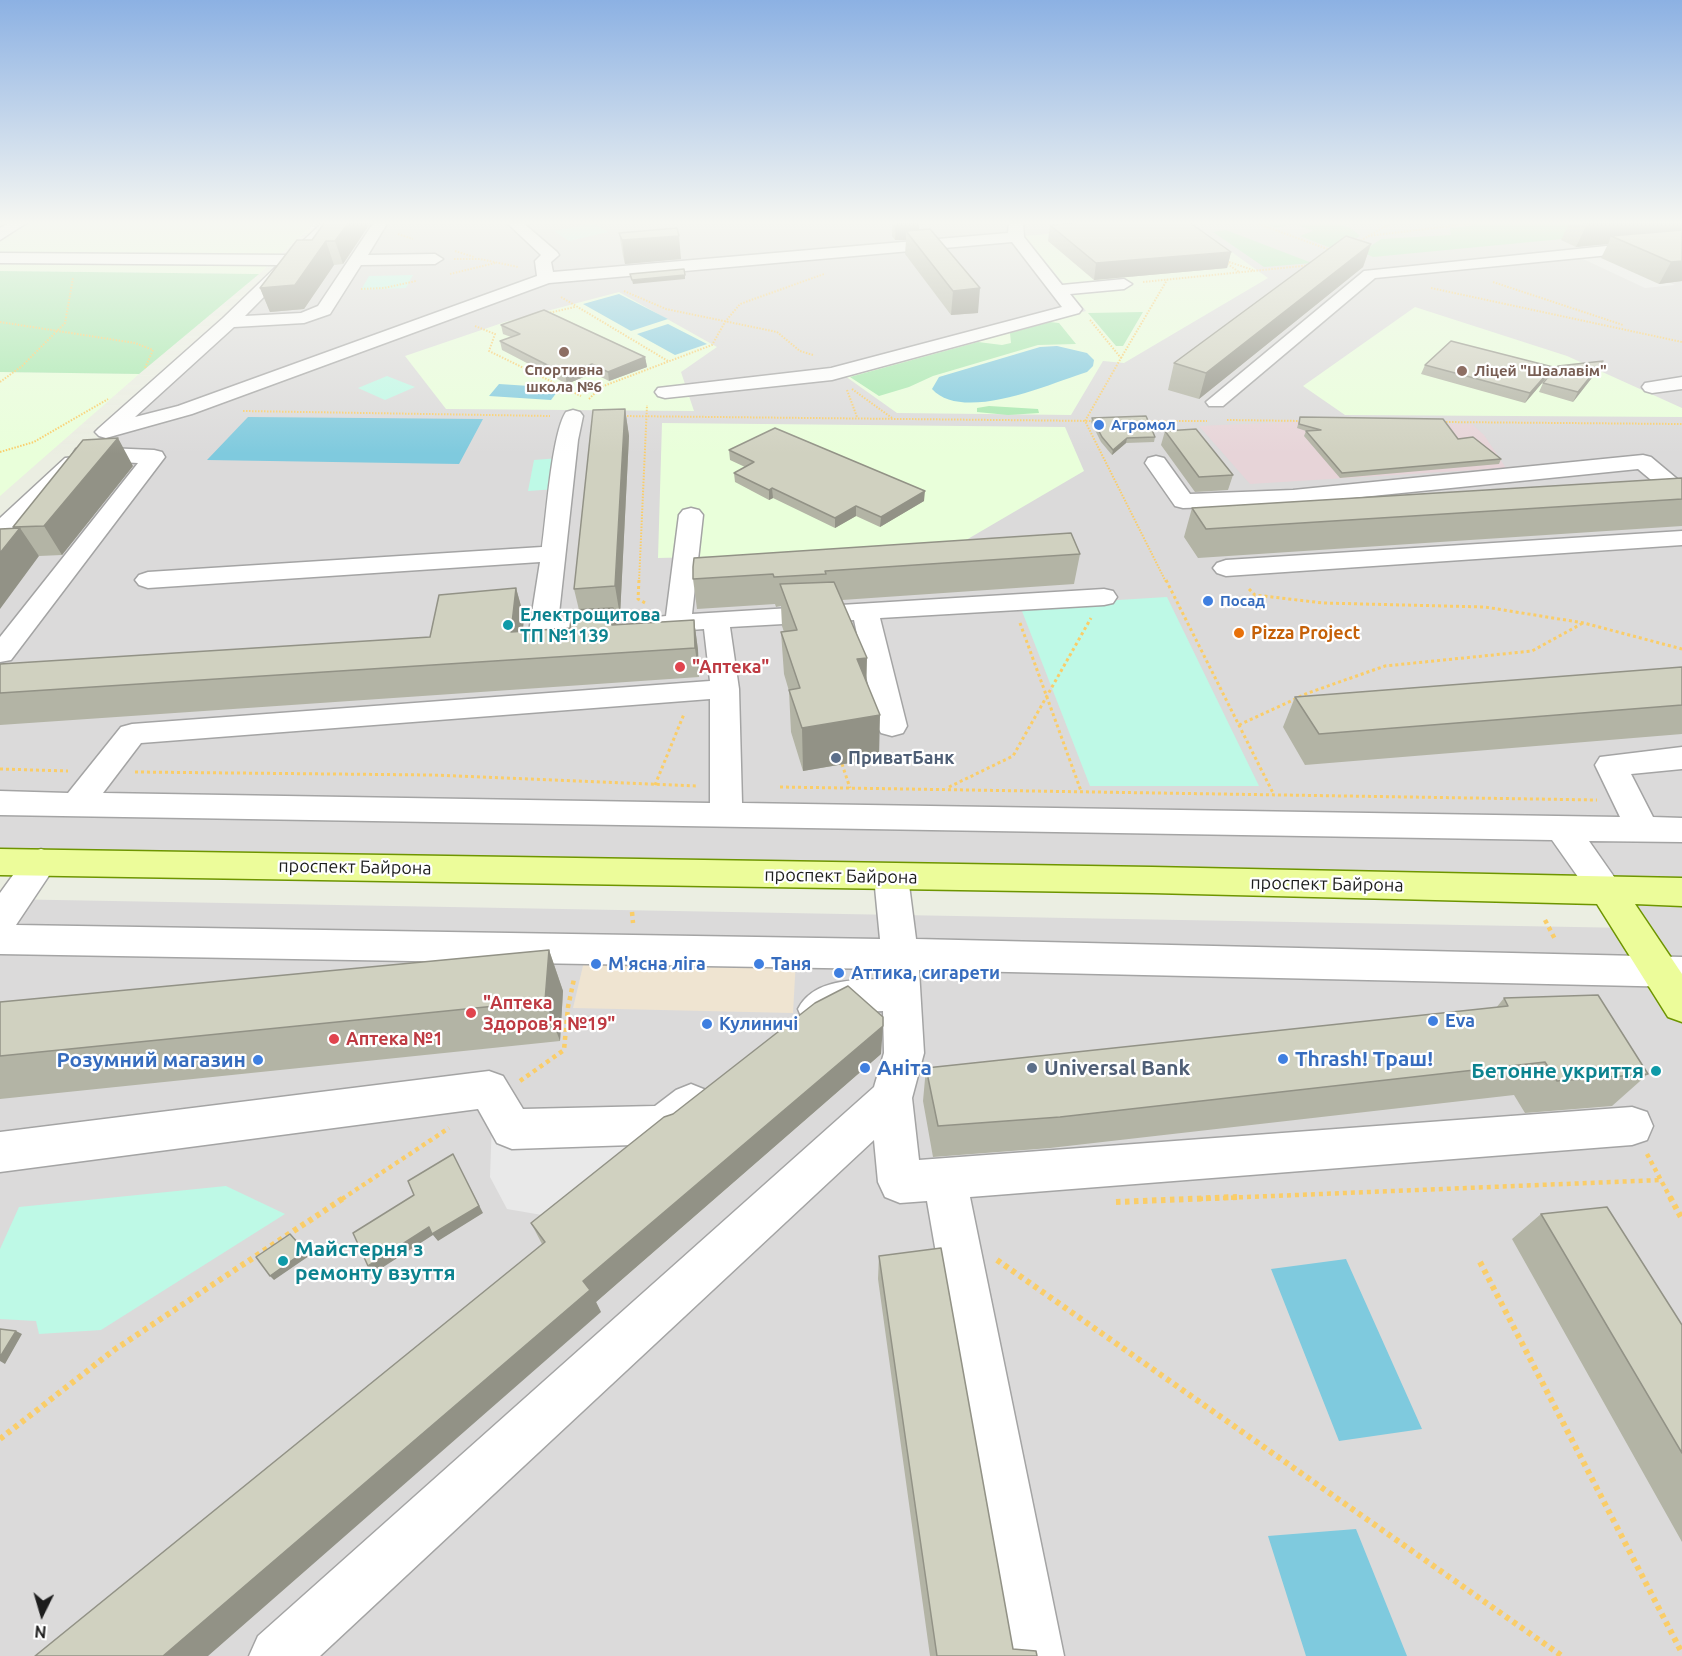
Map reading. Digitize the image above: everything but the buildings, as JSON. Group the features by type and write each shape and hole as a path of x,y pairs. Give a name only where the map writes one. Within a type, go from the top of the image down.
{"main road":[{"name":"проспект Байрона","path":"0,862 1164,880 1682,892"},
{"path":"1607,891 1671,972 1682,1006"}],"street":[{"path":"0,531 151,387 229,322 251,299"},
{"path":"229,322 304,318 324,310 334,299"},
{"path":"106,432 186,410 486,299"},
{"path":"665,392 832,374 1073,309 1065,299"},
{"path":"1218,411 1342,299"},
{"path":"1652,387 1682,383"},
{"path":"581,407 567,440 543,632 1104,597"},
{"path":"1,654 154,457 83,453"},
{"path":"1156,463 1183,501 1293,497 1643,462 1682,494"},
{"path":"678,623 691,515"},
{"path":"1226,568 1682,538"},
{"path":"148,580 554,554"},
{"path":"865,611 892,726"},
{"path":"716,620 725,689 726,800"},
{"path":"77,804 132,734 725,689"},
{"path":"1642,829 1611,765 1682,758"},
{"path":"0,803 726,800 1091,820 1682,830"},
{"path":"1561,828 1607,891"},
{"path":"0,920 41,862"},
{"path":"891,877 901,974 904,1053 891,1098 900,1182 1632,1126"},
{"path":"0,939 634,948 901,974 1671,972"},
{"path":"783,1032 801,1018 840,997 901,974"},
{"path":"0,1152 489,1089 512,1129 663,1125 718,1082"},
{"path":"278,1656 891,1098"},
{"path":"945,1179 1035,1656"}],"path":[{"path":"0,382 22,366 65,324 69,299"},
{"path":"522,299 531,319 555,310 576,307 669,361"},
{"path":"642,299 666,309 777,332 800,351"},
{"path":"581,407 601,387 712,345 725,322 740,304 753,299"},
{"path":"1085,421 1156,299"},
{"path":"1475,299 1598,321 1682,342"},
{"path":"1544,299 1646,333"},
{"path":"1073,309 1083,313 1121,358"},
{"path":"446,314 495,334 489,351 581,407"},
{"path":"0,322 135,343 153,350 140,378 151,387"},
{"path":"844,383 892,418"},
{"path":"0,452 34,442 115,395 151,387"},
{"path":"647,401 638,599 678,623"},
{"path":"186,410 581,407 648,416 1094,421"},
{"path":"1218,411 1303,421"},
{"path":"1085,421 1288,823"},
{"path":"1137,421 1208,421"},
{"path":"1434,422 1682,424"},
{"path":"1226,568 1255,595 1323,603 1485,607 1584,623 1682,649"},
{"path":"947,788 1013,756 1104,597"},
{"path":"1012,602 1091,820"},
{"path":"1239,725 1308,693 1385,666 1532,651 1584,623"},
{"path":"654,799 693,691"},
{"path":"842,764 850,788"},
{"path":"0,769 432,776 654,799 726,800 850,788 947,788 1626,800"},
{"path":"1545,920 1559,947"},
{"path":"0,1439 114,1350 564,1050 568,1007 574,979"},
{"path":"1632,1126 1682,1219"},
{"path":"1111,1202 1661,1180"},
{"path":"960,1256 988,1254 1562,1656"},
{"path":"1480,1262 1682,1653"}],"shaded area":[{"path":"248,299 1682,299 1682,1656 0,1656 0,899 1631,928 1607,891 0,862 0,531"},
{"name":"Спортивна школа №6","path":"591,299 632,299 717,347 681,372 694,411 446,409 405,356 505,322"},
{"path":"600,299 629,299 668,319 631,331 583,304"},
{"path":"1076,299 1232,299 1124,363 1103,361 1071,415 897,413 845,376 1086,311"},
{"name":"Ліцей \"Шаалавім\"","path":"1415,307 1567,356 1682,408 1682,417 1345,415 1303,386"},
{"path":"668,324 707,344 675,355 637,334"},
{"path":"1057,346 1087,353 1094,360 1093,366 1087,372 1029,392 985,402 946,399 932,389 939,377 1040,347"},
{"path":"0,372 139,374 0,496"},
{"path":"387,376 415,387 385,400 358,388"},
{"path":"499,384 560,388 551,400 489,396"},
{"path":"248,417 483,419 459,464 207,460"},
{"path":"1290,422 1472,424 1484,435 1506,468 1250,484 1199,426"},
{"path":"662,423 1065,427 1084,471 949,550 658,558"},
{"path":"560,458 556,489 528,491 534,460"},
{"path":"1167,597 1259,786 1090,786 1020,606"},
{"path":"586,953 796,959 793,1013 573,1008"},
{"path":"492,1120 645,1135 542,1215 507,1209 490,1177"},
{"path":"226,1186 285,1214 101,1330 39,1334 36,1321 0,1319 0,1249 19,1207"},
{"path":"1346,1259 1422,1429 1339,1441 1271,1269"},
{"path":"1356,1529 1407,1656 1306,1656 1268,1536"}],"green space":[{"path":"0,299 229,299 139,374 0,372"},
{"path":"1143,312 1123,346 1116,346 1088,313"},
{"path":"1050,322 1059,323 1076,344 1038,345 933,376 909,387 879,396 850,377 978,342 1002,345 1011,343 1010,333"},
{"path":"989,406 1038,409 1039,413 1008,415 977,412 977,408"}],"place":[{"name":"Спортивна школа №6","path":"564,352"},
{"name":"Ліцей \"Шаалавім\"","path":"1462,371"},
{"name":"Агромол","path":"1099,425"},
{"name":"Посад","path":"1208,601"},
{"name":"Електрощитова ТП №1139","path":"508,625"},
{"name":"Pizza Project","path":"1239,633"},
{"name":"\"Аптека\"","path":"680,667"},
{"name":"ПриватБанк","path":"836,758"},
{"name":"М'ясна ліга","path":"596,964"},
{"name":"Таня","path":"759,964"},
{"name":"Аттика, сигарети","path":"839,973"},
{"name":"\"Аптека Здоров'я №19\"","path":"471,1013"},
{"name":"Eva","path":"1433,1021"},
{"name":"Кулиничі","path":"707,1024"},
{"name":"Аптека №1","path":"334,1039"},
{"name":"Thrash! Траш!","path":"1283,1059"},
{"name":"Розумний магазин","path":"258,1060"},
{"name":"Аніта","path":"865,1068"},
{"name":"Universal Bank","path":"1032,1068"},
{"name":"Бетонне укриття","path":"1656,1071"},
{"name":"Майстерня з ремонту взуття","path":"283,1261"}]}
